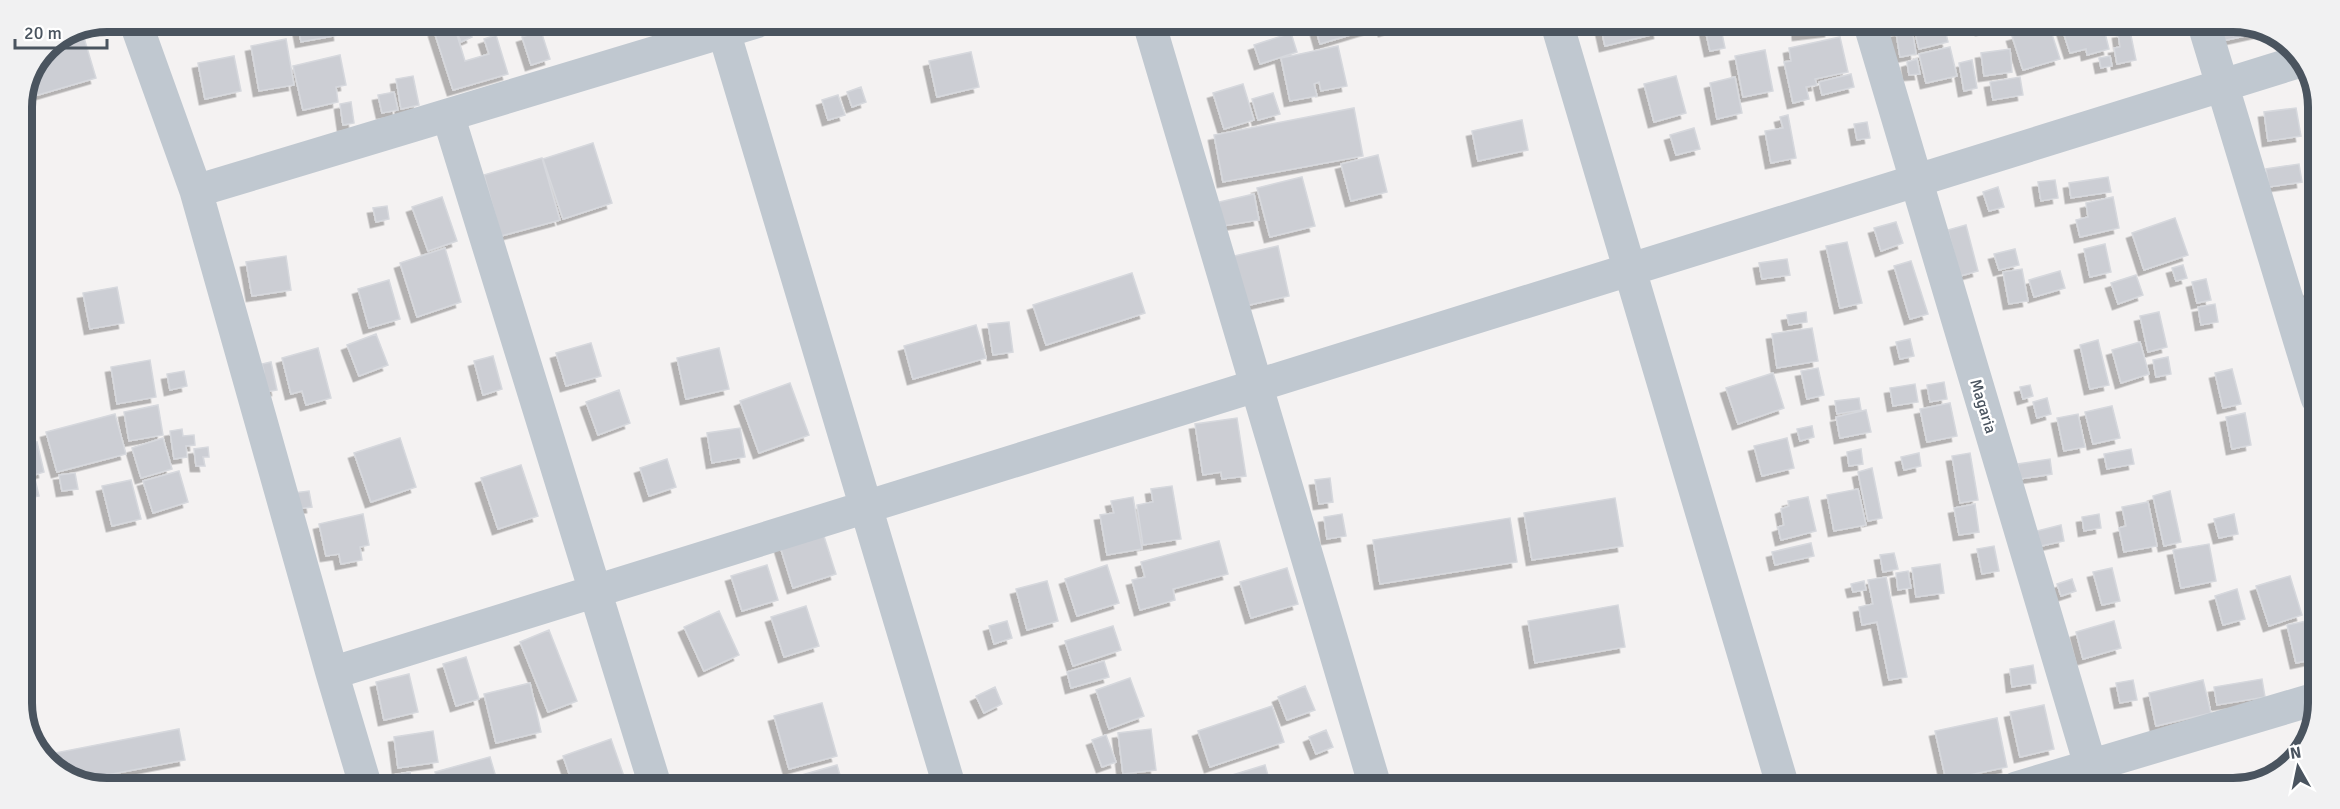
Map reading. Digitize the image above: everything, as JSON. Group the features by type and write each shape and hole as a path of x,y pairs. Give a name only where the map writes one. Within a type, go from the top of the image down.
{"street":[{"path":"139,32 196,191 363,778"},
{"path":"196,191 448,115 707,32"},
{"path":"724,32 947,778"},
{"path":"1152,32 1373,778"},
{"path":"1559,32 1781,778"},
{"name":"Magaria","path":"1872,32 2094,776"},
{"path":"2206,32 2308,368"},
{"path":"332,673 2295,63"},
{"path":"448,115 653,778"},
{"path":"2094,776 2308,701"}],"building":[{"path":"299,32 339,32 339,35 301,42"},
{"path":"434,32 456,32 465,61 489,54 484,39 496,35 508,74 453,90"},
{"path":"457,32 470,32 472,37 461,42"},
{"path":"541,32 550,59 531,65 522,37"},
{"path":"1317,32 1360,32 1320,44"},
{"path":"1602,32 1659,32 1659,33 1605,46"},
{"path":"1706,32 1722,32 1725,48 1710,51"},
{"path":"1798,32 1822,32 1798,35"},
{"path":"1896,32 1912,32 1916,54 1900,57"},
{"path":"1915,32 1946,32 1948,42 1919,49"},
{"path":"2025,32 2051,32 2060,59 2023,70 2012,36"},
{"path":"2063,32 2105,32 2109,49 2087,55 2086,49 2070,53"},
{"path":"2130,32 2136,60 2117,64 2114,48 2120,47 2118,33"},
{"path":"2214,32 2253,34 2217,42"},
{"path":"1291,33 1297,52 1260,64 1254,45"},
{"path":"83,35 96,78 33,97 37,78 53,53 78,37"},
{"path":"1840,37 1848,72 1815,79 1817,85 1806,87 1809,99 1793,103 1784,62 1791,61 1789,48"},
{"path":"286,39 294,85 259,91 251,46"},
{"path":"1338,46 1347,86 1321,91 1319,82 1314,84 1317,96 1290,101 1281,58"},
{"path":"1950,47 1957,76 1926,83 1919,54"},
{"path":"2010,49 2012,72 1984,76 1981,53"},
{"path":"1765,50 1773,91 1743,97 1735,56"},
{"path":"971,52 979,87 937,97 929,61"},
{"path":"340,55 346,85 336,87 338,102 303,110 293,66"},
{"path":"234,56 241,91 205,99 198,63"},
{"path":"2110,56 2112,66 2101,68 2099,58"},
{"path":"1917,59 1920,74 1909,75 1907,62"},
{"path":"1972,60 1977,88 1964,91 1959,63"},
{"path":"1851,74 1854,87 1822,95 1819,82"},
{"path":"413,76 419,105 401,109 396,79"},
{"path":"1676,76 1686,113 1654,122 1644,84"},
{"path":"1735,77 1742,113 1717,119 1710,83"},
{"path":"2020,77 2023,95 1993,100 1990,82"},
{"path":"1243,84 1254,120 1224,129 1213,93"},
{"path":"861,87 866,102 852,107 847,92"},
{"path":"394,92 398,110 382,113 378,95"},
{"path":"1273,93 1280,114 1258,120 1252,99"},
{"path":"838,95 845,115 828,120 822,100"},
{"path":"351,102 354,123 343,125 340,104"},
{"path":"1354,108 1363,156 1223,182 1214,135"},
{"path":"2296,108 2301,136 2268,141 2264,112"},
{"path":"1788,115 1796,158 1771,163 1765,131 1783,128 1780,117"},
{"path":"1522,120 1528,150 1478,161 1472,131"},
{"path":"1867,122 1870,138 1857,140 1854,124"},
{"path":"1694,128 1700,149 1676,155 1670,135"},
{"path":"593,143 612,203 563,219 543,159"},
{"path":"1378,155 1387,192 1351,201 1341,164"},
{"path":"542,158 560,220 501,236 484,175"},
{"path":"2299,164 2302,182 2269,187 2266,169"},
{"path":"1302,177 1315,226 1270,237 1257,188"},
{"path":"2108,177 2111,192 2071,198 2069,183"},
{"path":"2055,180 2058,198 2041,201 2038,182"},
{"path":"1998,187 2004,207 1989,211 1983,192"},
{"path":"1254,194 1259,220 1223,226 1219,202"},
{"path":"442,197 457,241 428,251 412,207"},
{"path":"2113,197 2119,228 2080,237 2076,220 2088,217 2086,203"},
{"path":"387,206 389,219 376,222 373,208"},
{"path":"2175,218 2188,255 2144,270 2132,233"},
{"path":"1896,222 1903,243 1881,251 1874,228"},
{"path":"1966,225 1978,271 1960,276 1948,230"},
{"path":"1847,242 1862,303 1840,308 1826,246"},
{"path":"2105,244 2111,272 2090,277 2084,249"},
{"path":"1278,246 1289,296 1245,306 1234,256"},
{"path":"445,248 461,302 417,317 400,263"},
{"path":"2015,249 2019,265 1999,270 1994,254"},
{"path":"286,256 291,290 252,296 246,262"},
{"path":"1787,259 1790,275 1762,279 1759,263"},
{"path":"1911,261 1928,314 1910,319 1894,266"},
{"path":"2183,265 2187,278 2176,281 2172,268"},
{"path":"2022,269 2028,301 2009,304 2003,272"},
{"path":"2060,271 2065,288 2034,297 2029,280"},
{"path":"1132,273 1145,313 1046,345 1033,305"},
{"path":"2136,275 2143,295 2118,304 2111,283"},
{"path":"2206,279 2211,300 2197,303 2192,282"},
{"path":"389,280 400,319 369,328 358,289"},
{"path":"117,287 124,323 90,329 83,293"},
{"path":"2215,304 2218,322 2201,325 2198,307"},
{"path":"1806,312 1807,322 1789,325 1787,315"},
{"path":"2159,312 2167,347 2148,352 2140,316"},
{"path":"1009,322 1013,352 993,355 988,324"},
{"path":"976,325 986,358 913,379 904,346"},
{"path":"1812,328 1818,361 1777,368 1772,334"},
{"path":"376,334 388,365 359,376 347,345"},
{"path":"1910,339 1914,356 1900,359 1896,342"},
{"path":"2098,340 2109,385 2090,389 2080,345"},
{"path":"2140,342 2149,374 2121,383 2112,350"},
{"path":"591,343 601,376 566,386 556,353"},
{"path":"318,348 331,398 306,405 302,391 291,394 282,358"},
{"path":"719,348 729,389 686,399 677,358"},
{"path":"493,356 502,389 483,395 474,361"},
{"path":"2168,357 2171,374 2156,377 2153,360"},
{"path":"150,360 156,397 117,404 111,367"},
{"path":"271,362 277,390 261,393 264,372 262,364"},
{"path":"1818,368 1824,395 1807,399 1801,371"},
{"path":"2232,369 2241,404 2223,408 2215,373"},
{"path":"184,371 187,386 170,390 167,374"},
{"path":"1773,373 1784,408 1738,424 1726,388"},
{"path":"1944,382 1947,399 1930,402 1927,385"},
{"path":"790,383 809,435 759,453 740,401"},
{"path":"1915,384 1918,402 1893,406 1890,388"},
{"path":"2030,385 2033,396 2023,399 2020,387"},
{"path":"619,390 630,423 598,435 586,402"},
{"path":"1859,398 1861,410 1837,414 1835,401"},
{"path":"2047,398 2051,414 2037,418 2033,402"},
{"path":"1950,403 1957,436 1927,442 1920,409"},
{"path":"158,405 163,435 129,441 124,412"},
{"path":"2112,406 2120,438 2093,444 2085,412"},
{"path":"1866,410 1871,432 1840,438 1836,417"},
{"path":"2245,413 2251,445 2232,449 2226,417"},
{"path":"115,414 126,454 57,472 46,432"},
{"path":"2078,414 2085,447 2064,451 2057,418"},
{"path":"1237,418 1246,476 1222,479 1221,472 1203,475 1195,424"},
{"path":"1812,426 1814,437 1800,441 1797,429"},
{"path":"740,428 745,457 712,463 707,433"},
{"path":"182,429 183,436 194,435 195,445 186,446 187,457 174,459 170,431"},
{"path":"163,438 172,469 141,478 132,448"},
{"path":"400,438 416,487 371,502 354,453"},
{"path":"1787,438 1794,468 1762,476 1754,446"},
{"path":"37,442 44,472 34,475 39,496 32,498 32,443"},
{"path":"208,447 209,457 203,457 205,466 196,466 194,449"},
{"path":"1861,449 1863,464 1849,466 1847,452"},
{"path":"2131,449 2134,464 2107,469 2104,454"},
{"path":"1919,453 1921,466 1904,470 1901,457"},
{"path":"1970,453 1978,500 1960,503 1952,456"},
{"path":"667,459 676,487 649,496 640,468"},
{"path":"2050,459 2052,474 2020,479 2018,464"},
{"path":"521,465 538,516 498,529 481,478"},
{"path":"1872,468 1882,518 1868,521 1858,472"},
{"path":"179,471 188,502 153,513 143,481"},
{"path":"75,473 78,489 62,491 59,475"},
{"path":"1330,478 1333,502 1319,504 1315,480"},
{"path":"131,480 141,519 112,526 102,486"},
{"path":"1172,486 1181,539 1143,545 1137,505 1153,502 1151,489"},
{"path":"1858,489 1866,525 1834,531 1827,495"},
{"path":"309,491 312,507 297,509 294,493"},
{"path":"2170,491 2181,542 2164,546 2153,496"},
{"path":"1133,497 1142,549 1107,555 1100,515 1114,513 1111,501"},
{"path":"1808,497 1816,531 1781,540 1778,527 1784,525 1781,509 1789,506 1788,501"},
{"path":"1615,498 1623,546 1532,560 1524,513"},
{"path":"2148,502 2157,546 2124,552 2119,528 2126,526 2122,507"},
{"path":"1975,504 1979,532 1959,535 1954,508"},
{"path":"363,514 369,545 360,547 362,560 341,564 339,554 326,556 319,524"},
{"path":"1342,514 1346,536 1327,539 1324,517"},
{"path":"2099,514 2101,528 2084,531 2082,517"},
{"path":"2234,514 2238,534 2219,538 2214,519"},
{"path":"1510,518 1517,562 1380,584 1373,540"},
{"path":"2061,525 2064,541 2041,546 2037,531"},
{"path":"822,530 836,574 793,588 779,543"},
{"path":"1219,541 1228,574 1173,589 1175,600 1140,610 1132,580 1145,577 1141,562"},
{"path":"1811,543 1814,556 1775,565 1772,552"},
{"path":"2209,544 2216,581 2181,588 2173,550"},
{"path":"1994,546 1999,571 1982,574 1977,549"},
{"path":"1894,553 1898,569 1883,572 1880,555"},
{"path":"1940,564 1944,593 1916,597 1912,568"},
{"path":"767,565 778,600 742,611 731,576"},
{"path":"1107,565 1119,603 1077,616 1065,579"},
{"path":"1287,568 1298,604 1251,618 1240,582"},
{"path":"2112,568 2120,601 2102,605 2093,572"},
{"path":"1908,571 1911,588 1898,590 1896,573"},
{"path":"2290,576 2302,615 2269,626 2256,586"},
{"path":"1886,577 1907,677 1889,680 1877,622 1862,625 1859,607 1873,604 1868,580"},
{"path":"2072,579 2076,591 2061,596 2057,584"},
{"path":"1047,581 1058,621 1027,630 1016,589"},
{"path":"1864,581 1866,590 1853,592 1851,584"},
{"path":"2237,589 2245,619 2223,625 2215,596"},
{"path":"1618,605 1625,647 1535,663 1528,621"},
{"path":"806,606 819,646 784,657 771,617"},
{"path":"719,611 739,655 704,671 684,627"},
{"path":"1007,621 1012,638 994,644 989,626"},
{"path":"2114,621 2121,648 2083,659 2076,632"},
{"path":"2307,621 2308,660 2296,663 2287,625"},
{"path":"1113,626 1121,650 1073,666 1065,641"},
{"path":"549,630 577,701 548,712 520,642"},
{"path":"466,657 479,699 456,706 443,664"},
{"path":"1104,661 1109,677 1071,688 1067,672"},
{"path":"2033,665 2036,683 2012,687 2010,669"},
{"path":"409,674 418,712 384,720 376,682"},
{"path":"1130,678 1144,716 1109,729 1096,690"},
{"path":"2262,679 2265,697 2217,705 2214,687"},
{"path":"2133,680 2137,700 2120,703 2116,683"},
{"path":"2203,680 2211,713 2156,726 2149,693"},
{"path":"530,683 541,732 496,743 484,694"},
{"path":"1305,686 1315,710 1287,720 1278,697"},
{"path":"995,687 1002,704 984,713 976,696"},
{"path":"822,703 837,756 789,769 774,716"},
{"path":"2044,705 2054,749 2020,757 2010,712"},
{"path":"1272,706 1284,742 1210,767 1198,731"},
{"path":"1997,718 2007,767 1946,778 1935,731"},
{"path":"179,729 185,760 98,777 73,770 56,758 55,753"},
{"path":"1151,729 1156,770 1123,774 1118,733"},
{"path":"1326,730 1333,747 1316,754 1309,737"},
{"path":"433,731 438,762 398,768 394,737"},
{"path":"1106,735 1116,762 1102,767 1092,740"},
{"path":"611,739 625,778 571,778 563,756"},
{"path":"490,757 496,778 437,778 435,772"},
{"path":"837,765 841,778 798,778 798,776"},
{"path":"1265,765 1269,778 1230,778 1229,776"},
{"path":"410,772 411,778 388,778 387,776"}]}
